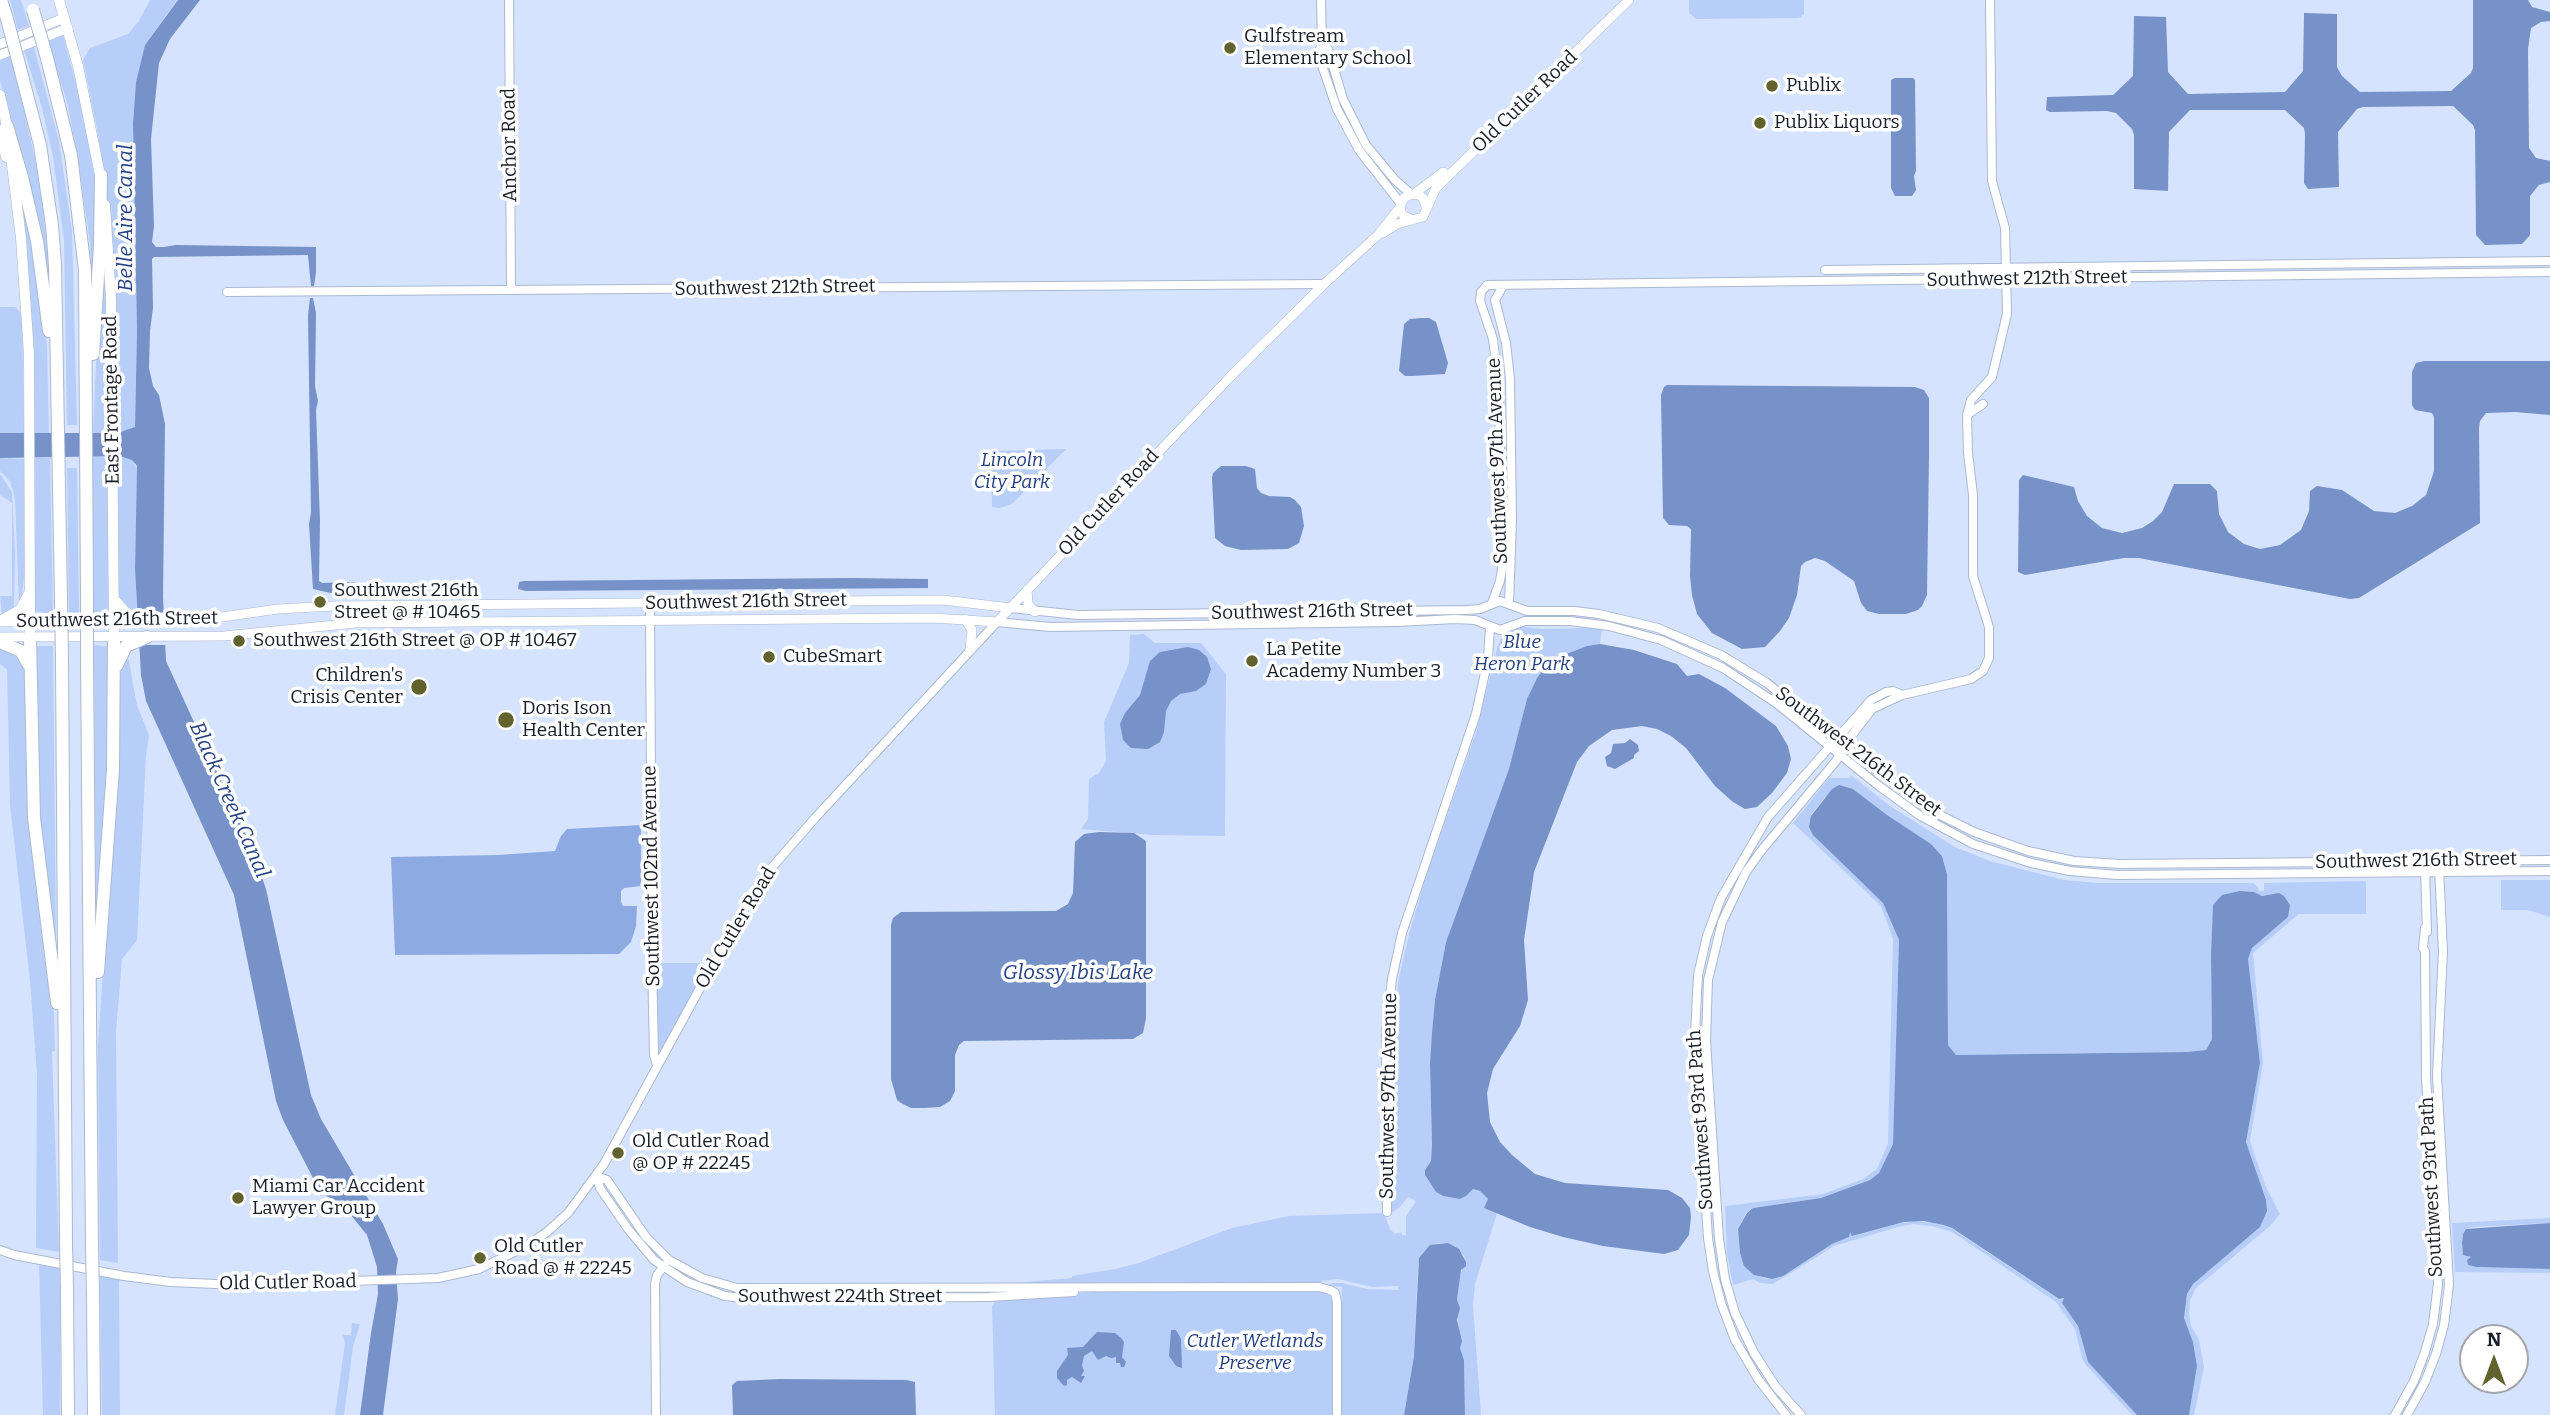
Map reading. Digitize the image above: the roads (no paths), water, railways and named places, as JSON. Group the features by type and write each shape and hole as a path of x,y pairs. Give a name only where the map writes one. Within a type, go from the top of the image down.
{"highway":[{"path":"1,0 40,145 52,225 56,292 68,1415"},
{"path":"31,5 67,135 85,270 94,1415"},
{"path":"4,128 22,177 37,241 57,408"},
{"path":"85,406 90,396 91,383 100,246 101,175"},
{"path":"91,1010 96,999 113,769 114,637"},
{"path":"30,638 34,818 53,956 64,1140"},
{"path":"0,639 21,651 29,668"},
{"path":"115,668 122,649 139,639"}],"main road":[{"name":"East Frontage Road","path":"59,0 78,66 101,175 110,264 114,637"},
{"name":"Old Cutler Road","path":"1413,194 1442,173 1543,79 1621,0"},
{"name":"Old Cutler Road","path":"1427,208 1436,188 1629,0"},
{"path":"0,44 66,23"},
{"path":"0,55 66,23"},
{"path":"0,95 27,303 31,467 30,638"},
{"path":"1413,194 1423,198 1427,208 1423,217 1413,220 1404,216 1400,205 1404,198 1413,194"},
{"name":"Old Cutler Road","path":"997,622 1231,375 1378,234 1400,205"},
{"name":"Old Cutler Road","path":"1378,234 1385,233 1397,224 1413,220"},
{"path":"0,621 20,610 30,589"},
{"path":"1027,590 1028,604 1035,612"},
{"path":"114,596 122,611 134,619 161,618 171,622"},
{"name":"Southwest 216th Street","path":"171,622 214,620 310,607 943,600 1010,608"},
{"name":"Southwest 216th Street","path":"0,621 114,622 134,619"},
{"path":"965,619 972,630 970,650"},
{"name":"Southwest 216th Street","path":"0,639 235,636 307,626 355,623 965,619 997,622"}],"street":[{"name":"Anchor Road","path":"509,0 512,290"},
{"path":"1321,0 1322,44 1318,54 1336,110 1359,149 1400,205"},
{"path":"1902,695 1971,679 1983,671 1989,658 1989,627 1973,576 1973,495 1967,415 1971,400 1989,382 2007,318 2005,224 1992,184 1990,0"},
{"path":"1322,44 1328,49 1343,99 1366,145 1401,187 1413,194"},
{"name":"Southwest 212th Street","path":"1825,270 2550,261"},
{"name":"Southwest 212th Street","path":"1503,286 2550,272"},
{"name":"Southwest 212th Street","path":"227,292 1324,284"},
{"name":"Southwest 97th Avenue","path":"1491,604 1502,569 1499,379 1493,339 1479,298 1485,286 1503,286"},
{"name":"Southwest 97th Avenue","path":"1503,286 1497,292 1495,300 1507,349 1510,379 1510,605"},
{"path":"1967,415 1983,404"},
{"path":"1502,601 1510,605 1515,615 1512,624 1504,630 1489,626 1485,615 1491,604 1502,601"},
{"name":"Southwest 102nd Avenue","path":"650,604 652,961 654,1055 657,1065"},
{"name":"Southwest 216th Street","path":"1010,608 1078,615 1469,610 1491,604"},
{"name":"Southwest 216th Street","path":"1510,605 1529,612 1581,612 1624,619 1686,638 1746,669 1914,799 1948,820 1996,841 2041,855 2074,861 2120,864 2426,862 2439,867 2550,871"},
{"name":"Southwest 216th Street","path":"997,622 1050,627 1467,619 1489,626"},
{"name":"Southwest 216th Street","path":"1512,624 1523,621 1583,622 1633,632 1680,647 1750,684 1903,805 1945,831 1992,851 2049,867 2117,875 2424,872 2439,867 2550,860"},
{"name":"Old Cutler Road","path":"0,1250 111,1274 238,1286 438,1278 469,1272 519,1251 558,1223 596,1176 745,906 767,873 997,622"},
{"name":"Southwest 97th Avenue","path":"1387,1212 1386,1032 1392,979 1405,926 1471,733 1488,659 1489,626"},
{"name":"Southwest 97th Avenue","path":"1488,659 1504,630"},
{"name":"Southwest 93rd Path","path":"1786,1415 1753,1372 1729,1326 1714,1278 1708,1228 1695,1034 1697,985 1713,917 1725,889 1781,800 1876,696 1894,691 1902,695"},
{"name":"Southwest 93rd Path","path":"1801,1415 1766,1373 1747,1340 1731,1298 1720,1249 1706,1041 1706,1001 1716,941 1730,903 1746,872 1775,835 1785,827 1872,709 1902,695"},
{"path":"1746,872 1750,856 1747,851"},
{"name":"Southwest 93rd Path","path":"2395,1415 2422,1362 2433,1324 2438,1284 2426,1076 2426,862"},
{"name":"Southwest 93rd Path","path":"2407,1415 2436,1354 2446,1315 2449,1285 2437,1077 2441,962 2438,939 2441,932 2439,867"},
{"name":"Southwest 224th Street","path":"596,1176 605,1178 639,1229 669,1260 711,1282 751,1289 1319,1287 1332,1291 1337,1302 1337,1415"},
{"name":"Southwest 224th Street","path":"596,1176 602,1191 633,1237 663,1267 705,1290 750,1299 989,1297 1105,1289"},
{"name":"Old Cutler Road","path":"0,1257 14,1255"},
{"path":"656,1415 655,1284 657,1275 669,1260"}],"water":[{"name":"Black Creek Canal","path":"178,0 200,0 170,39 159,63 151,139 154,226 152,242 156,247 316,247 316,272 314,286 311,286 308,255 152,259 153,308 149,368 153,386 159,395 165,424 163,597 166,661 251,846 266,889 311,1095 321,1119 383,1224 398,1259 398,1299 383,1415 360,1415 378,1294 377,1267 367,1235 346,1209 325,1195 314,1180 283,1120 276,1101 234,895 146,701 141,675 135,570 137,466 132,460 119,456 0,458 0,433 118,433 135,427 137,330 133,123 136,82 145,45"},
{"path":"2473,0 2528,0 2532,7 2550,12 2550,21 2541,22 2531,28 2528,49 2529,148 2536,158 2550,161 2550,182 2539,185 2530,196 2530,235 2522,244 2485,245 2476,235 2475,130 2453,106 2357,109 2338,132 2339,187 2308,189 2304,183 2304,128 2285,110 2190,110 2169,132 2168,191 2134,189 2134,135 2132,129 2116,113 2046,110 2047,97 2113,95 2133,76 2134,16 2166,17 2168,72 2188,94 2285,92 2303,71 2304,13 2337,14 2337,67 2342,76 2360,92 2451,91 2473,68"},
{"path":"1891,80 1915,80 1916,190 1912,196 1895,196 1891,188"},
{"path":"310,298 313,298 316,313 319,581 391,584 398,585 398,590 335,594 313,589 309,524"},
{"path":"1429,318 1436,322 1448,363 1445,374 1405,376 1399,371 1404,324 1410,319"},
{"path":"2550,361 2550,415 2486,413 2479,428 2480,523 2359,598 2350,599 2139,558 2124,558 2025,575 2018,572 2019,480 2023,475 2074,487 2087,516 2102,528 2122,533 2142,528 2153,521 2162,512 2174,484 2210,484 2217,491 2219,514 2228,532 2244,544 2260,549 2280,545 2301,530 2309,511 2310,491 2317,486 2342,490 2374,511 2395,513 2412,506 2426,495 2434,471 2434,417 2432,413 2415,410 2412,405 2412,372 2416,363"},
{"path":"1667,385 1915,387 1924,390 1929,398 1929,455 1927,595 1922,606 1906,614 1867,611 1861,603 1854,581 1825,561 1815,558 1801,566 1797,595 1789,618 1765,647 1742,649 1712,633 1697,614 1692,595 1691,529 1687,526 1669,525 1663,518 1661,395"},
{"path":"1221,466 1246,466 1255,469 1257,488 1261,493 1295,500 1301,507 1304,526 1299,543 1288,549 1241,550 1225,546 1215,538 1212,478 1213,473"},
{"path":"928,579 928,588 518,589 519,582 524,581"},
{"path":"1600,644 1634,650 1677,664 1687,676 1699,674 1725,688 1776,726 1788,746 1791,759 1787,773 1772,793 1757,807 1745,809 1715,786 1686,748 1671,736 1642,726 1612,730 1589,746 1577,762 1534,872 1524,940 1528,1000 1520,1026 1493,1069 1487,1093 1490,1122 1500,1142 1535,1174 1565,1183 1668,1190 1682,1198 1690,1208 1689,1235 1678,1250 1664,1254 1603,1246 1530,1227 1484,1208 1488,1199 1480,1191 1473,1189 1460,1199 1443,1196 1436,1192 1425,1175 1431,1161 1432,1145 1432,1033 1446,942 1509,769 1527,699 1537,678 1547,665 1561,656"},
{"path":"1188,647 1199,650 1207,657 1211,669 1206,684 1196,691 1180,694 1171,701 1166,711 1160,742 1148,749 1131,748 1123,740 1120,724 1125,713 1140,695 1150,661 1160,652"},
{"path":"1630,739 1638,745 1639,751 1634,758 1615,769 1607,766 1605,757 1611,753 1613,744 1625,743"},
{"path":"1839,785 1853,789 1931,844 1942,856 1947,874 1948,1045 1956,1055 2206,1050 2212,1039 2213,905 2222,895 2240,891 2254,892 2262,896 2279,893 2290,905 2288,917 2252,948 2248,959 2260,1063 2246,1142 2266,1200 2267,1211 2260,1227 2193,1284 2187,1294 2184,1318 2193,1342 2197,1366 2189,1415 2137,1415 2088,1362 2078,1326 2062,1303 2064,1298 2059,1299 1952,1228 1924,1221 1904,1222 1852,1236 1850,1232 1849,1237 1832,1244 1783,1276 1772,1279 1754,1275 1744,1266 1738,1229 1753,1208 1821,1198 1870,1180 1879,1173 1893,1144 1899,940 1883,903 1813,835 1809,827 1811,816 1832,789"},
{"name":"Glossy Ibis Lake","path":"1134,833 1146,841 1146,1018 1143,1033 1133,1039 964,1041 955,1055 955,1091 950,1101 940,1107 925,1108 911,1108 901,1103 897,1100 891,1079 893,918 901,912 1056,911 1068,904 1073,893 1075,842 1084,834"},
{"path":"2550,1223 2550,1269 2477,1267 2468,1265 2467,1260 2471,1257 2463,1255 2463,1234 2466,1229"},
{"path":"1448,1243 1459,1249 1466,1262 1466,1266 1461,1270 1457,1300 1460,1308 1457,1320 1462,1341 1460,1348 1464,1360 1465,1415 1404,1415 1414,1356 1419,1258 1430,1245"},
{"path":"1171,1330 1176,1330 1181,1339 1182,1368 1176,1366 1169,1356"},
{"path":"1097,1332 1115,1333 1121,1338 1124,1342 1124,1367 1116,1363 1116,1357 1106,1356 1098,1360 1092,1351 1084,1356 1084,1371 1081,1376 1085,1376 1081,1383 1072,1377 1064,1386 1057,1378 1057,1371 1068,1355 1067,1348 1083,1347"},
{"path":"780,1379 915,1382 916,1415 733,1415 732,1385 737,1381"}],"place":[{"name":"Gulfstream Elementary School","path":"1230,48"},
{"name":"Publix","path":"1772,86"},
{"name":"Publix Liquors","path":"1760,123"},
{"name":"Southwest 216th Street @ # 10465","path":"320,602"},
{"name":"Southwest 216th Street @ OP # 10467","path":"239,641"},
{"name":"CubeSmart","path":"769,657"},
{"name":"La Petite Academy Number 3","path":"1252,661"},
{"name":"Children's Crisis Center","path":"419,687"},
{"name":"Doris Ison Health Center","path":"506,720"},
{"name":"Old Cutler Road @ OP # 22245","path":"618,1153"},
{"name":"Miami Car Accident Lawyer Group","path":"238,1198"},
{"name":"Old Cutler Road @ # 22245","path":"480,1258"}],"water label":[{"name":"Belle Aire Canal","path":"126,218"}],"park label":[{"name":"Lincoln City Park","path":"1012,472"},
{"name":"Blue Heron Park","path":"1522,654"},
{"name":"Cutler Wetlands Preserve","path":"1255,1353"}]}
